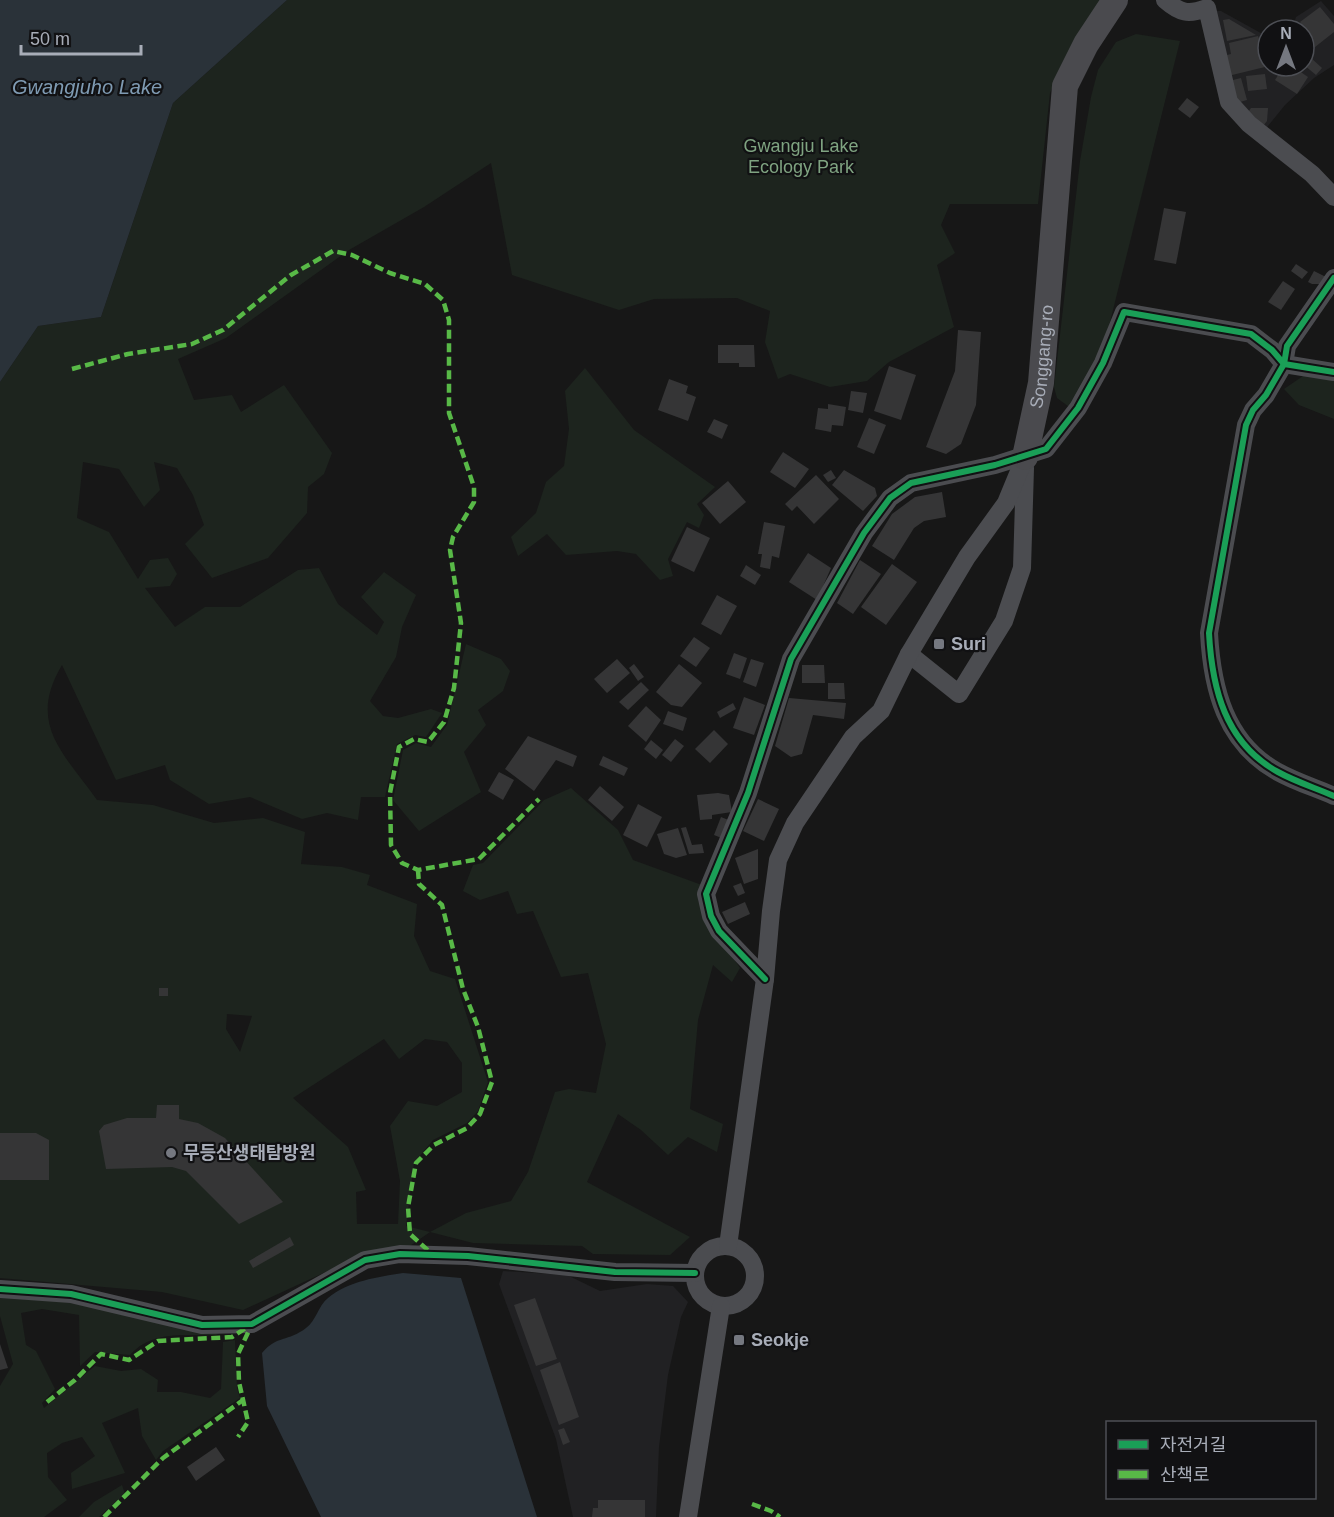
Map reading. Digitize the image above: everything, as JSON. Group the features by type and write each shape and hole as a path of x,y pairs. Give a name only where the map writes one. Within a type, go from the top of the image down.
{"main road":[{"name":"Songgang-ro","path":"1025,457 1041,383 1065,86 1086,44 1112,7 1134,0"}],"street":[{"path":"1165,0 1177,10 1186,7 1207,8 1229,102 1249,124 1312,174 1334,197"},
{"path":"1334,278 1287,346 1284,364 1266,395 1253,410 1246,425 1209,633 1211,663 1220,706 1258,759 1279,772 1334,796"},
{"path":"765,979 718,931 711,916 706,894 748,793 791,659 864,533 890,498 911,483 1025,457 1046,449 1078,408 1103,363 1124,312 1251,334 1272,350 1284,364 1334,372"},
{"path":"728,1246 765,979 778,860 795,824 853,737 881,711 909,654 967,557 1006,503 1025,457"},
{"name":"Songgang-ro","path":"909,654 959,694 1004,621 1022,568 1025,457"},
{"path":"718,1246 728,1246 746,1254 755,1272 754,1283 744,1300 735,1305 721,1306 706,1300 699,1292 694,1273 702,1256 718,1246"},
{"path":"0,1289 71,1294 202,1324 252,1324 365,1260 400,1254 468,1256 615,1272 694,1273"},
{"path":"688,1517 721,1306"}],"shaded area":[{"path":"1321,1 1334,16 1334,65 1316,77 1316,18 1296,17"},
{"path":"1210,11 1221,11 1256,30 1256,78 1314,78 1285,105 1264,131 1233,100"},
{"path":"503,1271 567,1275 600,1291 647,1284 673,1286 688,1302 681,1317 668,1375 659,1447 656,1517 573,1517 556,1439 499,1284"}],"green space":[{"name":"Gwangju Lake Ecology Park","path":"287,0 1106,0 1063,62 1050,93 1038,204 950,204 941,225 955,253 937,265 954,327 889,362 867,381 830,387 790,374 778,379 765,342 770,311 737,298 654,299 619,310 512,275 491,163 424,207 349,250 226,338 178,359 194,400 232,395 241,412 284,385 332,453 324,474 308,487 307,513 268,558 212,578 185,544 204,525 193,495 177,468 154,462 160,490 144,507 119,469 83,462 77,518 109,532 138,579 150,560 168,558 177,574 170,586 145,588 175,627 205,607 240,607 298,570 319,568 338,604 377,635 384,622 361,597 384,572 416,595 402,627 396,657 370,701 383,716 398,718 431,709 442,713 426,737 415,735 397,744 385,797 361,797 358,820 327,813 302,819 250,797 209,804 170,780 165,765 116,780 62,665 52,686 48,704 49,721 54,737 72,767 97,800 153,805 214,823 263,818 305,832 301,864 342,867 370,875 367,885 417,904 414,936 430,971 455,979 488,1082 478,1111 467,1123 433,1140 414,1163 406,1226 430,1232 407,1248 369,1252 243,1310 162,1292 0,1278 0,382 38,326 101,317 173,103","holes":["227,1014 252,1016 240,1052 226,1029","384,1039 399,1059 425,1039 447,1042 462,1063 462,1092 437,1106 408,1101 390,1126 400,1181 398,1224 357,1224 356,1192 366,1190 348,1147 293,1098"]},
{"path":"1136,34 1180,41 1107,334 1072,409 1057,398 1054,387 1080,161 1098,70 1116,42"},
{"path":"585,368 634,430 715,487 697,504 704,515 699,528 687,522 668,559 673,576 660,580 636,554 617,551 566,555 547,534 518,556 511,537 536,513 546,482 564,466 569,429 565,391"},
{"path":"1306,374 1334,378 1334,419 1299,405 1284,389"},
{"path":"466,644 501,659 510,671 503,691 478,710 486,725 464,752 481,792 419,831 393,800 403,750 416,743 431,747 447,725"},
{"path":"571,788 618,830 633,860 702,885 698,901 710,925 740,968 732,982 713,965 698,1020 690,1109 723,1124 717,1152 688,1137 668,1155 641,1130 618,1114 587,1182 690,1237 670,1255 593,1254 582,1246 473,1243 430,1232 466,1213 511,1201 528,1172 555,1092 569,1089 596,1093 606,1044 588,973 561,977 533,911 517,914 508,891 480,900 463,891 473,865 483,863 544,800"},
{"path":"21,1294 223,1331 216,1335 181,1335 158,1338 148,1341 130,1355 95,1352 80,1366 79,1315 42,1309 21,1313 26,1345 36,1351 55,1389 42,1403 44,1408 95,1366 121,1371 141,1369 158,1380 157,1392 181,1392 210,1398 221,1389 223,1342 235,1340 237,1388 240,1398 163,1451 156,1460 142,1436 138,1408 102,1423 125,1473 72,1489 71,1473 95,1456 82,1437 62,1443 47,1453 48,1477 67,1500 44,1517 0,1517 0,1386 13,1364 0,1316 0,1295"},
{"path":"122,1485 125,1494 99,1517 79,1517 94,1502"}],"water":[{"name":"Gwangjuho Lake","path":"0,0 287,0 173,103 101,317 38,326 0,382"},
{"path":"403,1273 461,1278 537,1517 321,1517 267,1406 262,1353 273,1343 306,1328 325,1301 336,1292 364,1281"}],"building":[{"path":"1320,7 1334,24 1334,32 1316,46 1316,18 1305,18"},
{"path":"1229,19 1256,35 1227,41 1223,20"},
{"path":"1256,36 1256,69 1228,76 1223,56 1231,54 1229,43"},
{"path":"1316,62 1322,68 1316,75"},
{"path":"1256,75 1256,78 1266,78 1267,89 1248,91 1246,76"},
{"path":"1241,78 1247,100 1240,102 1234,98 1229,81"},
{"path":"1276,78 1307,78 1297,94 1275,80"},
{"path":"1187,98 1199,107 1190,118 1178,109"},
{"path":"1251,108 1268,108 1267,121 1263,126 1248,112"},
{"path":"1164,208 1186,212 1176,264 1154,260"},
{"path":"1296,264 1308,272 1302,279 1291,271"},
{"path":"1314,271 1328,278 1320,284 1308,282"},
{"path":"1283,281 1295,289 1281,310 1268,302"},
{"path":"958,330 981,332 976,405 961,444 946,454 926,447 955,371"},
{"path":"718,345 754,345 755,367 739,367 739,363 718,363"},
{"path":"889,366 916,375 901,420 874,411"},
{"path":"669,379 688,386 686,393 696,397 688,421 658,410"},
{"path":"851,391 867,393 863,413 848,410"},
{"path":"828,404 846,407 843,426 832,425 831,432 815,429 818,408 828,409"},
{"path":"869,418 886,425 874,454 857,447"},
{"path":"714,419 728,425 722,439 707,432"},
{"path":"783,452 809,469 795,488 770,472"},
{"path":"831,470 836,478 828,482 823,475"},
{"path":"844,470 875,488 877,496 863,511 832,485"},
{"path":"816,475 839,499 814,524 797,506 792,511 785,504"},
{"path":"728,481 746,502 720,524 702,503"},
{"path":"942,492 946,517 924,521 914,528 894,560 872,546 892,514 915,497"},
{"path":"764,522 785,526 779,558 772,556 770,569 760,567 762,554 758,554"},
{"path":"687,527 710,538 694,572 671,561"},
{"path":"808,553 831,568 817,600 789,582"},
{"path":"860,560 881,574 853,614 837,603"},
{"path":"892,564 917,582 886,625 861,607"},
{"path":"746,565 761,575 755,585 740,576"},
{"path":"717,595 737,606 721,635 701,624"},
{"path":"694,637 710,648 696,667 680,656"},
{"path":"734,653 747,658 740,679 726,674"},
{"path":"617,659 630,673 607,693 594,679"},
{"path":"751,659 764,663 756,687 743,682"},
{"path":"634,664 644,677 638,681 629,668"},
{"path":"679,664 702,683 682,707 671,705 656,692"},
{"path":"802,665 824,665 825,683 802,683"},
{"path":"641,682 649,690 628,710 619,702"},
{"path":"828,683 844,683 845,699 828,699"},
{"path":"744,697 765,705 754,735 733,728"},
{"path":"789,698 846,703 844,719 813,715 802,754 791,757 775,746"},
{"path":"733,703 736,709 720,718 717,712"},
{"path":"646,706 661,720 646,742 628,726"},
{"path":"668,711 687,718 683,731 663,724"},
{"path":"714,730 728,744 710,763 695,749"},
{"path":"528,736 577,756 573,767 556,760 534,791 505,769"},
{"path":"675,739 684,746 671,762 662,755"},
{"path":"651,740 663,750 656,759 644,749"},
{"path":"603,756 628,768 624,776 599,765"},
{"path":"499,772 514,780 503,800 488,791"},
{"path":"600,786 624,807 612,821 588,800"},
{"path":"718,793 729,795 732,812 712,815 712,819 700,820 697,795"},
{"path":"758,799 779,809 764,841 743,831"},
{"path":"638,804 662,817 647,847 623,835"},
{"path":"721,817 731,821 724,839 714,835"},
{"path":"686,827 692,845 702,844 704,853 689,854 681,828"},
{"path":"678,828 687,855 676,858 664,854 657,834"},
{"path":"758,849 758,879 744,884 735,858"},
{"path":"741,883 745,893 738,896 733,886"},
{"path":"745,902 750,914 728,924 722,912"},
{"path":"159,988 168,988 168,996 159,996"},
{"name":"무등산생태탐방원","path":"157,1105 179,1105 179,1119 198,1123 225,1138 283,1202 239,1224 186,1171 172,1167 106,1169 99,1131 104,1125 127,1118 156,1118"},
{"path":"0,1133 36,1133 49,1140 49,1180 0,1180"},
{"path":"290,1237 294,1245 253,1268 249,1261"},
{"path":"535,1298 557,1359 536,1366 514,1305"},
{"path":"0,1344 8,1368 0,1370"},
{"path":"560,1362 579,1417 559,1425 540,1370"},
{"path":"564,1428 570,1442 563,1445 558,1430"},
{"path":"216,1447 225,1460 196,1481 187,1467"},
{"path":"598,1500 645,1500 645,1517 592,1517 593,1508 598,1508"}],"marked path":[{"path":"72,369 128,354 192,344 223,330 291,275 333,251 352,255 390,273 425,284 443,300 449,320 449,413 474,487 474,502 453,537 450,550 461,623 454,688 444,722 428,742 414,739 399,747 390,793 391,845 402,863 418,870 479,859 539,799"},
{"path":"418,870 419,884 442,905 463,989 478,1027 492,1082 480,1114 467,1128 434,1145 416,1163 408,1207 410,1234 432,1254"},
{"path":"47,1402 75,1380 101,1354 129,1360 158,1341 232,1337 252,1324 238,1354 239,1382 248,1422 238,1437"},
{"path":"104,1517 163,1458 243,1400"},
{"path":"752,1504 780,1517"}],"cycle path":[{"path":"1334,278 1287,346 1284,364 1266,395 1253,410 1246,425 1209,633 1218,694 1234,730 1245,746 1278,772 1334,796"},
{"path":"765,979 719,931 711,916 706,894 748,793 791,659 864,533 890,498 911,483 995,465 1046,449 1078,408 1103,363 1124,312 1251,334 1272,350 1284,364 1334,372"},
{"path":"0,1289 71,1294 202,1325 252,1324 365,1260 400,1254 468,1256 615,1272 695,1273"}],"place":[{"name":"Suri","path":"939,644"},
{"name":"무등산생태탐방원","path":"171,1153"},
{"name":"Seokje","path":"739,1340"}]}
